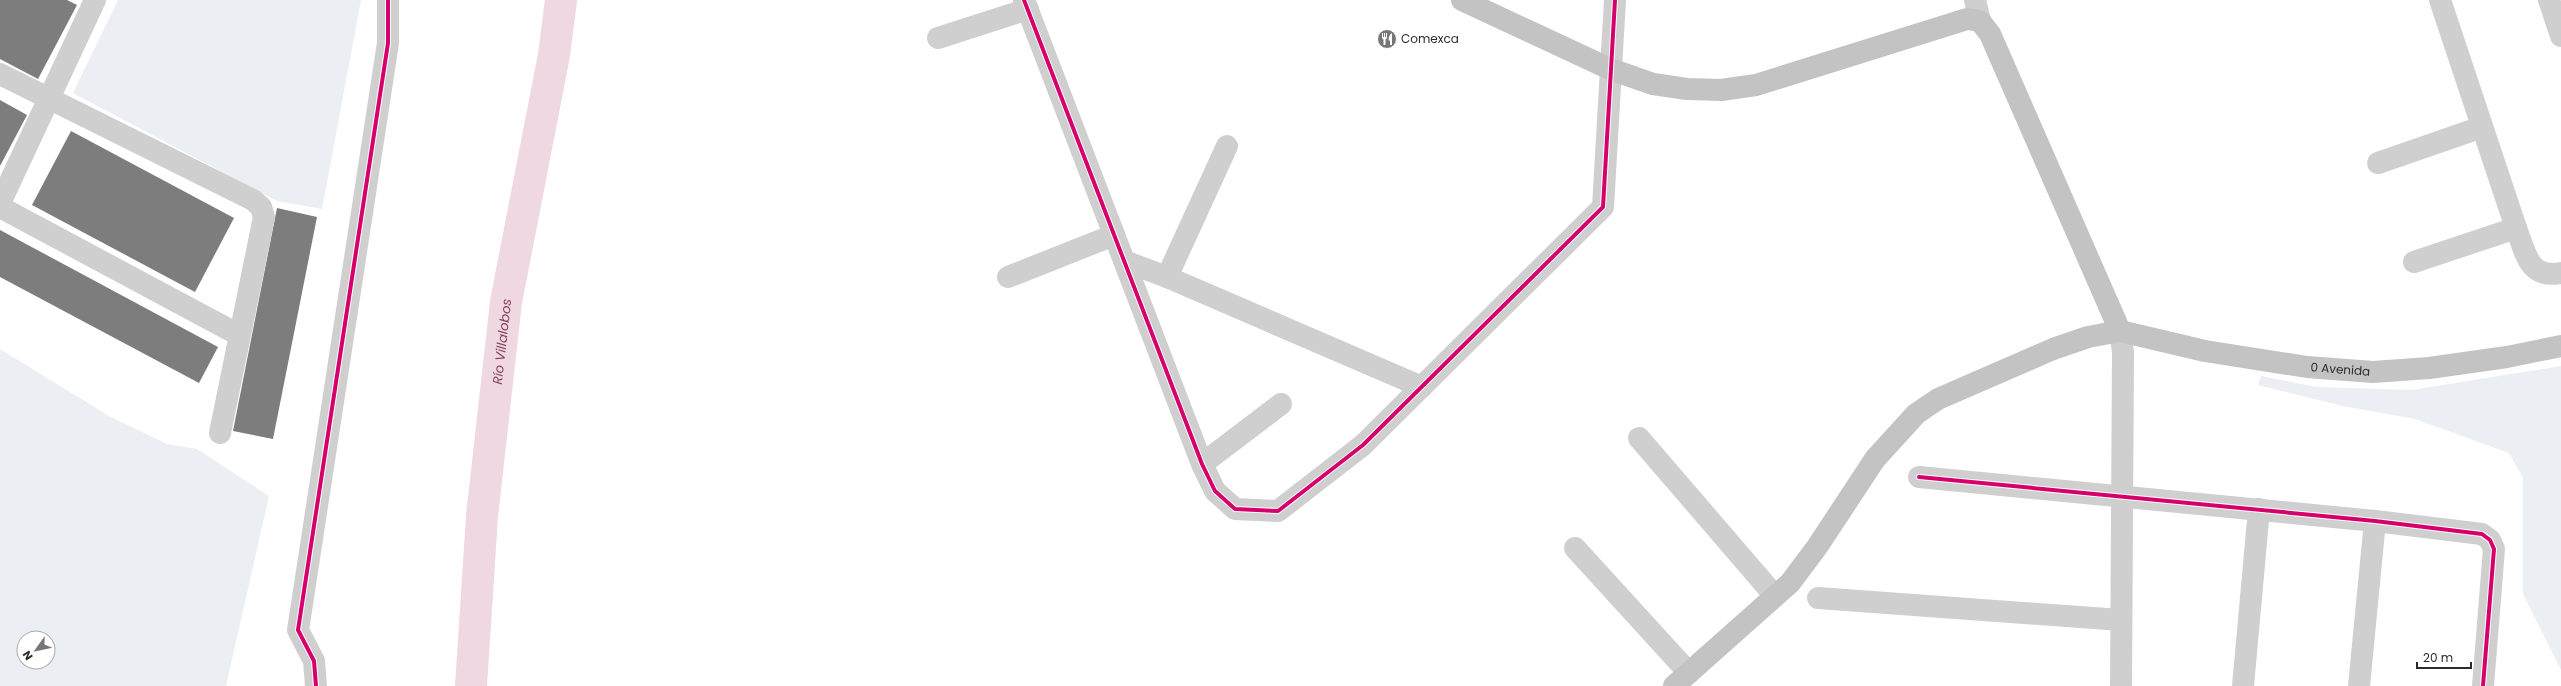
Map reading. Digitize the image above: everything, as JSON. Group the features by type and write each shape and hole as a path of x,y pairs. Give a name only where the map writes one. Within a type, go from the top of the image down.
{"main road":[{"path":"1462,0 1610,69 1653,84 1687,89 1721,90 1756,85 1967,19 1980,21 1990,34 2120,331 2088,337 2053,348 1938,399 1916,414 1875,459 1817,546 1790,583 1681,680"},
{"name":"0 Avenida","path":"2120,331 2205,351 2307,367 2373,372 2429,368 2499,358 2561,346"}],"street":[{"path":"0,203 50,99 95,0"},
{"path":"316,686 314,661 298,630 388,43 388,0"},
{"path":"938,38 1026,4 1202,464 1215,491 1235,509 1278,511 1363,445 1603,207 1610,69 1616,0"},
{"path":"1975,0 1980,21"},
{"path":"2440,0 2516,228 2530,264 2538,272 2549,275 2561,273"},
{"path":"2549,0 2561,36"},
{"path":"0,74 253,200 261,207 264,217 220,434"},
{"path":"2378,163 2482,127"},
{"path":"1167,277 1227,146"},
{"path":"0,207 239,335"},
{"path":"2414,262 2516,228"},
{"path":"1008,277 1114,236"},
{"path":"1124,261 1167,277 1422,387"},
{"path":"2120,331 2123,352 2121,686"},
{"path":"1202,464 1281,404"},
{"path":"1639,438 1775,596"},
{"path":"1919,477 2122,495 2375,521 2482,534 2490,540 2494,549 2483,686"},
{"path":"2243,686 2259,509"},
{"path":"2359,686 2375,521"},
{"path":"1575,548 1681,680"},
{"path":"1818,598 2121,620"}],"shaded area":[{"path":"118,0 361,0 322,209 277,201 73,93"},
{"path":"0,349 109,416 167,444 197,449 269,496 226,686 0,686"},
{"path":"2561,366 2561,670 2523,594 2523,478 2509,453 2415,419 2343,406 2258,385 2261,376 2317,387 2412,390"}],"building":[{"path":"0,0 67,0 77,5 38,79 0,59"},
{"path":"0,100 27,115 0,166"},
{"path":"71,131 234,218 195,292 32,205"},
{"path":"277,208 317,217 273,439 233,431"},
{"path":"0,230 218,347 199,383 0,277"}],"waterway":[{"name":"Río Villalobos","path":"471,686 482,516 506,302 554,55 561,0"}],"cycle path":[{"path":"316,686 314,661 298,630 388,43 388,0"},
{"path":"1024,0 1202,464 1215,491 1235,509 1278,511 1363,445 1603,207 1615,0"},
{"path":"1919,477 2375,521 2482,534 2490,540 2494,549 2483,686"}],"place":[{"name":"Comexca","path":"1387,39"}]}
